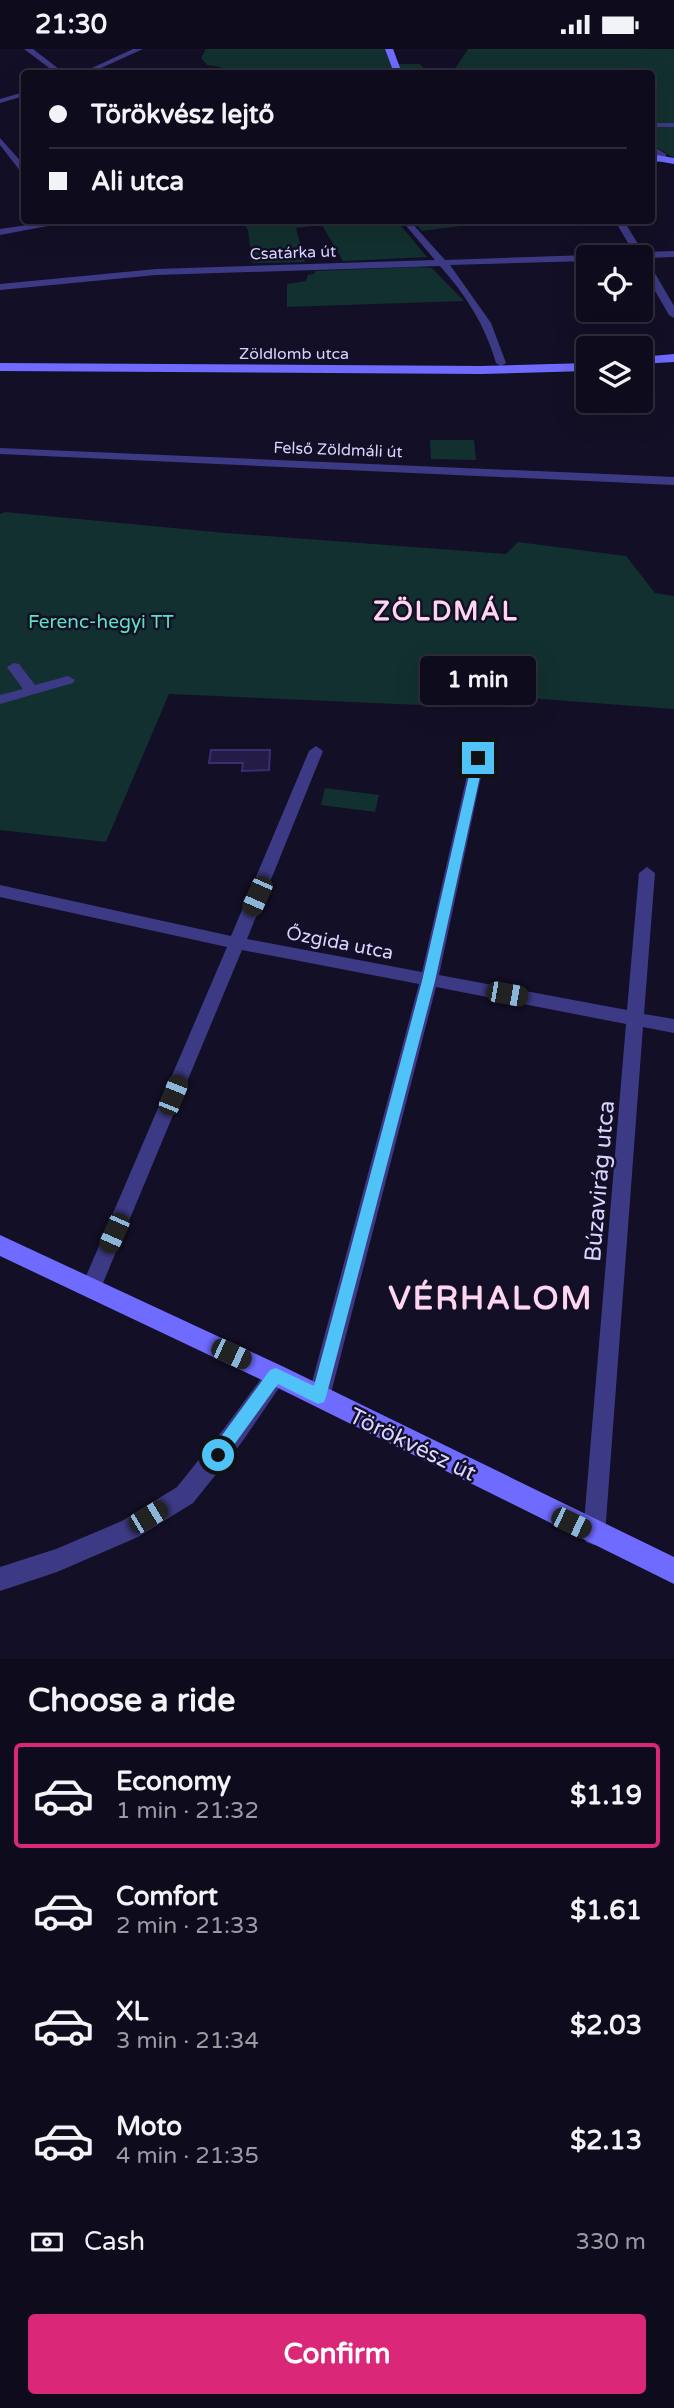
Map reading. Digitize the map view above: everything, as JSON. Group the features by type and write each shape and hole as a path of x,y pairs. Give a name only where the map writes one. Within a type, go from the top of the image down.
{"street":[{"path":"28,49 56,70"},
{"path":"92,70 139,49"},
{"path":"388,49 397,70"},
{"path":"0,100 21,95"},
{"path":"655,125 674,125"},
{"path":"0,140 5,153 21,167"},
{"path":"655,159 674,161"},
{"path":"0,232 50,224"},
{"path":"409,224 465,288 488,321 502,366"},
{"path":"622,224 634,245"},
{"path":"653,255 674,254"},
{"name":"Csatárka út","path":"0,287 156,272 576,257"},
{"path":"653,279 674,315"},
{"path":"653,360 674,358"},
{"name":"Zöldlomb utca","path":"0,362 502,366"},
{"name":"Zöldlomb utca","path":"0,367 576,364"},
{"path":"653,366 674,365"},
{"name":"Felső Zöldmáli út","path":"0,451 674,481"},
{"path":"15,667 31,691"},
{"path":"0,699 68,680"},
{"path":"91,1288 153,1146 316,751"},
{"path":"318,1397 429,981 478,758"},
{"name":"Búzavirág utca","path":"594,1534 647,873"},
{"name":"Őzgida utca","path":"0,891 236,943 674,1026"},
{"name":"Törökvész út","path":"0,1245 276,1375 594,1534 674,1571"},
{"path":"0,1579 57,1560 130,1529 185,1495 234,1434 276,1375"}],"green space":[{"path":"206,49 389,49 393,64 420,64 425,70 222,70 220,67 207,65 201,58"},
{"path":"468,49 674,49 674,125 655,124 655,70 454,70"},
{"path":"655,127 674,127 674,158 655,146"},
{"path":"244,224 400,224 427,257 343,261 322,225 296,228 305,262 252,263 248,230"},
{"path":"416,224 476,224 422,231"},
{"path":"432,268 464,301 287,307 287,284 306,281 308,275 314,274 315,271"},
{"path":"430,440 474,440 476,460 431,459"},
{"name":"Ferenc-hegyi TT","path":"5,512 226,533 506,554 518,542 626,556 655,593 674,596 674,709 434,691 420,705 169,694 106,842 0,830 0,514"},
{"path":"325,788 379,795 375,812 321,805"}],"building":[{"path":"211,750 270,750 269,770 242,771 243,763 209,763"}],"district":[{"name":"ZÖLDMÁL","path":"446,611"},
{"name":"VÉRHALOM","path":"491,1298"}],"route":[{"path":"218,1455 276,1375 318,1397 429,981 478,758"}]}
